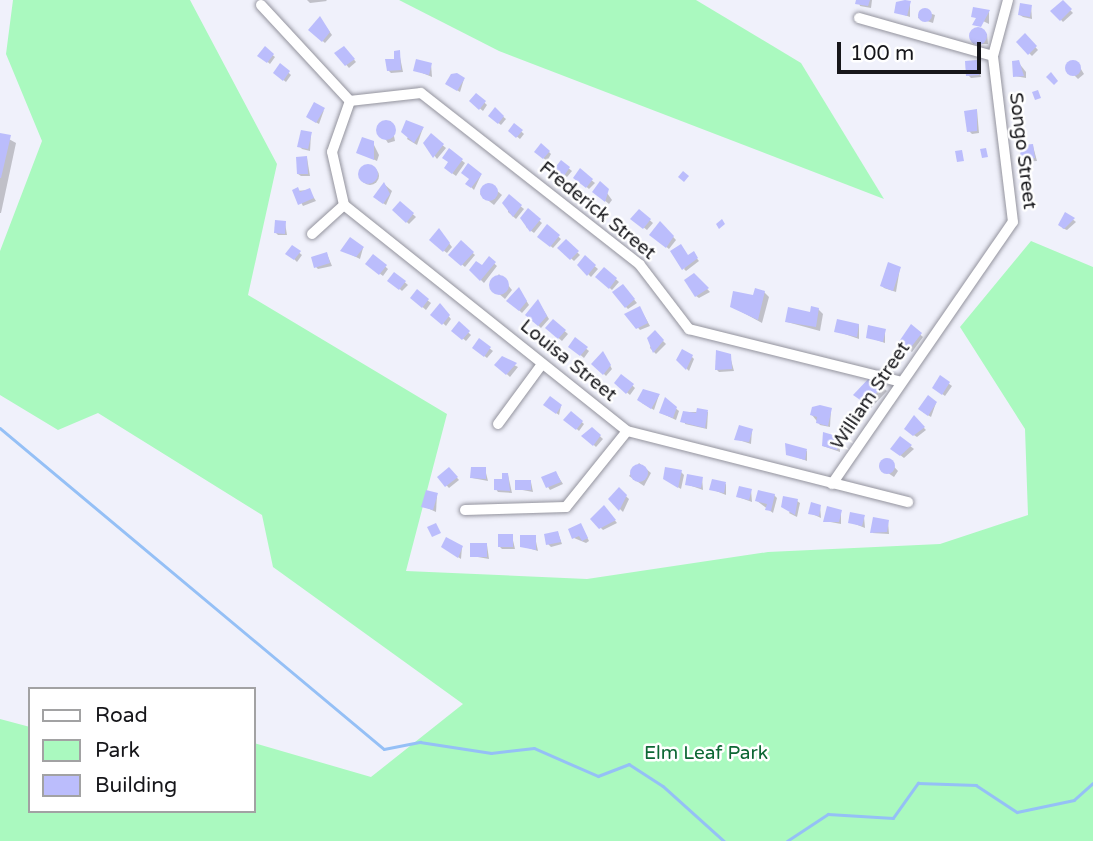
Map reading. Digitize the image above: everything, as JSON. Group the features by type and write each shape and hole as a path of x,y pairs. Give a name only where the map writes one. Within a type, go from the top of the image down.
{"street":[{"name":"Songo Street","path":"939,327 1013,222 993,56 1008,0"},
{"path":"261,5 350,101 332,152 344,205 312,234"},
{"path":"859,18 993,56"},
{"name":"Frederick Street","path":"350,101 421,93 640,265 689,329 902,382"},
{"name":"Louisa Street","path":"344,205 627,431 908,502"},
{"name":"William Street","path":"832,484 939,327"},
{"path":"498,424 542,364"},
{"path":"465,509 566,508 627,431"}],"green space":[{"name":"Elm Leaf Park","path":"13,0 190,0 277,164 248,295 447,414 406,571 587,579 768,552 940,544 1028,515 1025,429 960,327 1031,241 1093,267 1093,841 0,841 0,719 28,726 28,813 256,813 256,744 371,777 463,704 273,567 262,515 98,413 58,430 0,395 0,251 42,141 6,54"},
{"path":"399,0 696,0 801,63 884,199 499,51"}],"building":[{"path":"856,0 870,0 868,6 855,4"},
{"path":"1063,0 1072,9 1060,21 1050,11"},
{"path":"911,1 907,16 894,13 896,2"},
{"path":"1020,3 1032,5 1030,17 1018,15"},
{"path":"973,7 990,10 981,27 972,25 976,18 971,17"},
{"path":"922,8 928,8 932,15 928,22 922,22 918,18 918,12"},
{"path":"320,16 330,32 322,42 308,30"},
{"path":"978,27 984,30 987,36 984,42 978,45 972,42 969,36 972,30"},
{"path":"1025,33 1037,46 1028,55 1016,42"},
{"path":"265,46 274,54 267,63 257,56"},
{"path":"344,46 355,59 345,66 334,53"},
{"path":"400,50 401,70 387,71 385,59 394,59 394,51"},
{"path":"416,59 432,63 429,75 413,71"},
{"path":"977,60 979,75 966,76 965,61"},
{"path":"1019,60 1024,76 1013,77 1012,61"},
{"path":"1073,60 1079,62 1079,74 1073,76 1067,74 1065,68 1067,62"},
{"path":"280,63 290,71 283,81 273,73"},
{"path":"1051,72 1058,81 1054,85 1046,77"},
{"path":"457,73 465,78 457,91 445,84 451,74"},
{"path":"1038,90 1041,98 1035,100 1032,92"},
{"path":"476,93 486,101 479,110 469,101"},
{"path":"314,102 325,108 316,123 306,117"},
{"path":"495,107 504,116 498,124 488,116"},
{"path":"977,109 977,131 967,132 964,111"},
{"path":"386,120 393,123 396,130 393,137 386,140 379,137 376,130 379,123"},
{"path":"406,120 424,127 414,143 401,132"},
{"path":"514,123 523,130 516,138 508,131"},
{"path":"301,130 312,132 308,149 297,147"},
{"path":"0,133 11,135 1,178 0,178"},
{"path":"431,133 444,144 433,158 423,143"},
{"path":"362,137 374,141 374,160 356,153"},
{"path":"541,143 550,151 543,159 534,152"},
{"path":"1033,144 1035,158 1019,160 1022,145"},
{"path":"449,148 463,159 452,174 444,168 448,162 442,158"},
{"path":"986,148 988,157 982,158 980,149"},
{"path":"962,150 964,161 957,162 955,151"},
{"path":"307,156 308,174 297,174 296,157"},
{"path":"561,160 570,167 564,176 554,169"},
{"path":"468,163 482,174 471,188 465,184 469,179 461,173"},
{"path":"368,164 375,167 378,174 375,181 368,184 361,181 358,174 361,167"},
{"path":"580,168 593,179 586,188 573,178"},
{"path":"683,171 689,176 684,182 678,177"},
{"path":"600,181 609,189 605,202 592,192"},
{"path":"384,182 390,194 383,204 373,197"},
{"path":"485,183 493,183 498,192 496,199 485,201 480,196 480,188"},
{"path":"298,187 300,192 310,188 314,198 298,205 292,190"},
{"path":"509,194 522,205 513,217 502,203"},
{"path":"400,201 414,213 406,223 392,210"},
{"path":"528,208 541,219 530,232 520,218"},
{"path":"639,209 651,219 643,229 630,219"},
{"path":"1065,212 1075,218 1064,229 1058,225"},
{"path":"722,219 725,224 719,229 716,224"},
{"path":"275,220 286,221 285,234 274,233"},
{"path":"660,221 674,236 666,248 649,235"},
{"path":"547,224 560,235 550,247 537,237"},
{"path":"439,228 450,243 443,252 429,240"},
{"path":"350,237 364,247 356,257 340,251"},
{"path":"566,239 579,251 570,260 557,248"},
{"path":"461,240 474,252 461,266 448,255"},
{"path":"681,244 688,255 694,251 698,258 682,270 670,251"},
{"path":"292,245 301,251 294,260 285,254"},
{"path":"327,252 330,263 314,268 311,257"},
{"path":"373,254 387,265 379,275 365,264"},
{"path":"585,255 596,265 587,276 577,265"},
{"path":"489,256 496,262 480,281 469,270 476,261 482,265"},
{"path":"888,262 901,267 893,291 880,286"},
{"path":"604,267 617,278 609,289 595,277"},
{"path":"394,272 406,281 399,290 387,281"},
{"path":"694,273 709,288 695,297 684,280"},
{"path":"499,275 506,278 509,285 506,292 499,295 492,292 489,285 492,278"},
{"path":"623,284 635,299 625,308 612,292"},
{"path":"519,287 527,301 519,311 506,301"},
{"path":"755,288 765,291 758,320 730,307 733,291 753,295"},
{"path":"417,289 429,299 422,308 410,298"},
{"path":"538,299 547,316 538,326 525,315"},
{"path":"440,303 450,315 442,325 430,315"},
{"path":"640,306 648,323 636,329 624,314"},
{"path":"811,306 819,308 816,327 785,322 788,307 810,312"},
{"path":"553,319 566,330 558,339 545,328"},
{"path":"837,319 859,324 857,337 834,332"},
{"path":"459,321 470,331 462,340 451,331"},
{"path":"911,324 922,333 908,351 898,343"},
{"path":"868,325 886,329 883,342 866,338"},
{"path":"655,330 664,340 653,353 647,338"},
{"path":"575,337 588,347 580,356 568,347"},
{"path":"479,338 491,347 484,357 472,348"},
{"path":"682,349 693,355 686,370 676,360"},
{"path":"716,350 731,354 732,369 715,370"},
{"path":"603,351 611,365 603,375 591,364"},
{"path":"502,356 517,363 506,375 494,365"},
{"path":"621,374 634,384 626,394 614,383"},
{"path":"940,375 950,382 942,395 932,388"},
{"path":"871,376 884,385 866,404 853,395"},
{"path":"643,389 660,394 651,409 637,400"},
{"path":"928,395 937,402 928,416 918,409"},
{"path":"550,396 562,405 556,414 543,405"},
{"path":"665,397 677,407 673,418 659,413"},
{"path":"820,405 832,408 828,426 816,423 817,417 810,415 812,407"},
{"path":"697,408 708,410 705,428 680,422 683,411 696,413"},
{"path":"571,411 583,421 576,430 563,420"},
{"path":"914,415 925,427 913,436 904,429"},
{"path":"739,425 753,429 749,442 734,440"},
{"path":"592,427 601,435 593,446 581,436"},
{"path":"823,432 840,437 837,450 822,446"},
{"path":"900,436 912,445 900,456 890,449"},
{"path":"785,443 807,449 805,460 786,455"},
{"path":"884,458 890,458 895,466 893,472 884,474 879,469 879,463"},
{"path":"635,464 643,464 648,473 646,480 635,482 630,477 630,469"},
{"path":"449,467 458,477 445,487 437,477"},
{"path":"471,467 486,467 486,479 470,478"},
{"path":"665,467 682,470 678,488 663,479"},
{"path":"556,471 561,482 546,488 541,477"},
{"path":"502,473 508,473 510,491 494,490 494,479 502,479"},
{"path":"687,474 703,477 701,488 685,485"},
{"path":"712,479 726,482 724,493 709,490"},
{"path":"515,480 531,480 531,490 515,490"},
{"path":"739,486 752,489 749,500 736,497"},
{"path":"619,487 627,495 619,511 608,499"},
{"path":"426,490 438,493 433,510 421,507"},
{"path":"758,490 775,494 771,511 765,510 767,504 755,501"},
{"path":"783,496 798,499 795,515 781,507"},
{"path":"811,502 821,505 819,516 808,514"},
{"path":"604,505 616,520 599,529 590,519"},
{"path":"827,506 842,510 839,522 823,522"},
{"path":"850,512 865,515 862,526 848,523"},
{"path":"873,517 889,520 887,532 870,533"},
{"path":"436,523 441,533 432,537 427,527"},
{"path":"581,523 588,538 582,541 579,536 572,539 568,529"},
{"path":"558,531 561,542 546,545 544,534"},
{"path":"498,534 513,534 513,547 498,547"},
{"path":"520,535 536,535 536,550 520,547"},
{"path":"446,537 463,546 458,558 441,547"},
{"path":"470,543 487,543 487,557 470,557"}],"waterway":[{"path":"0,428 384,749 420,742 491,753 534,748 598,776 629,764 663,786 724,841"},
{"path":"787,841 828,814 893,818 918,783 976,785 1017,812 1074,800 1093,783"}]}
